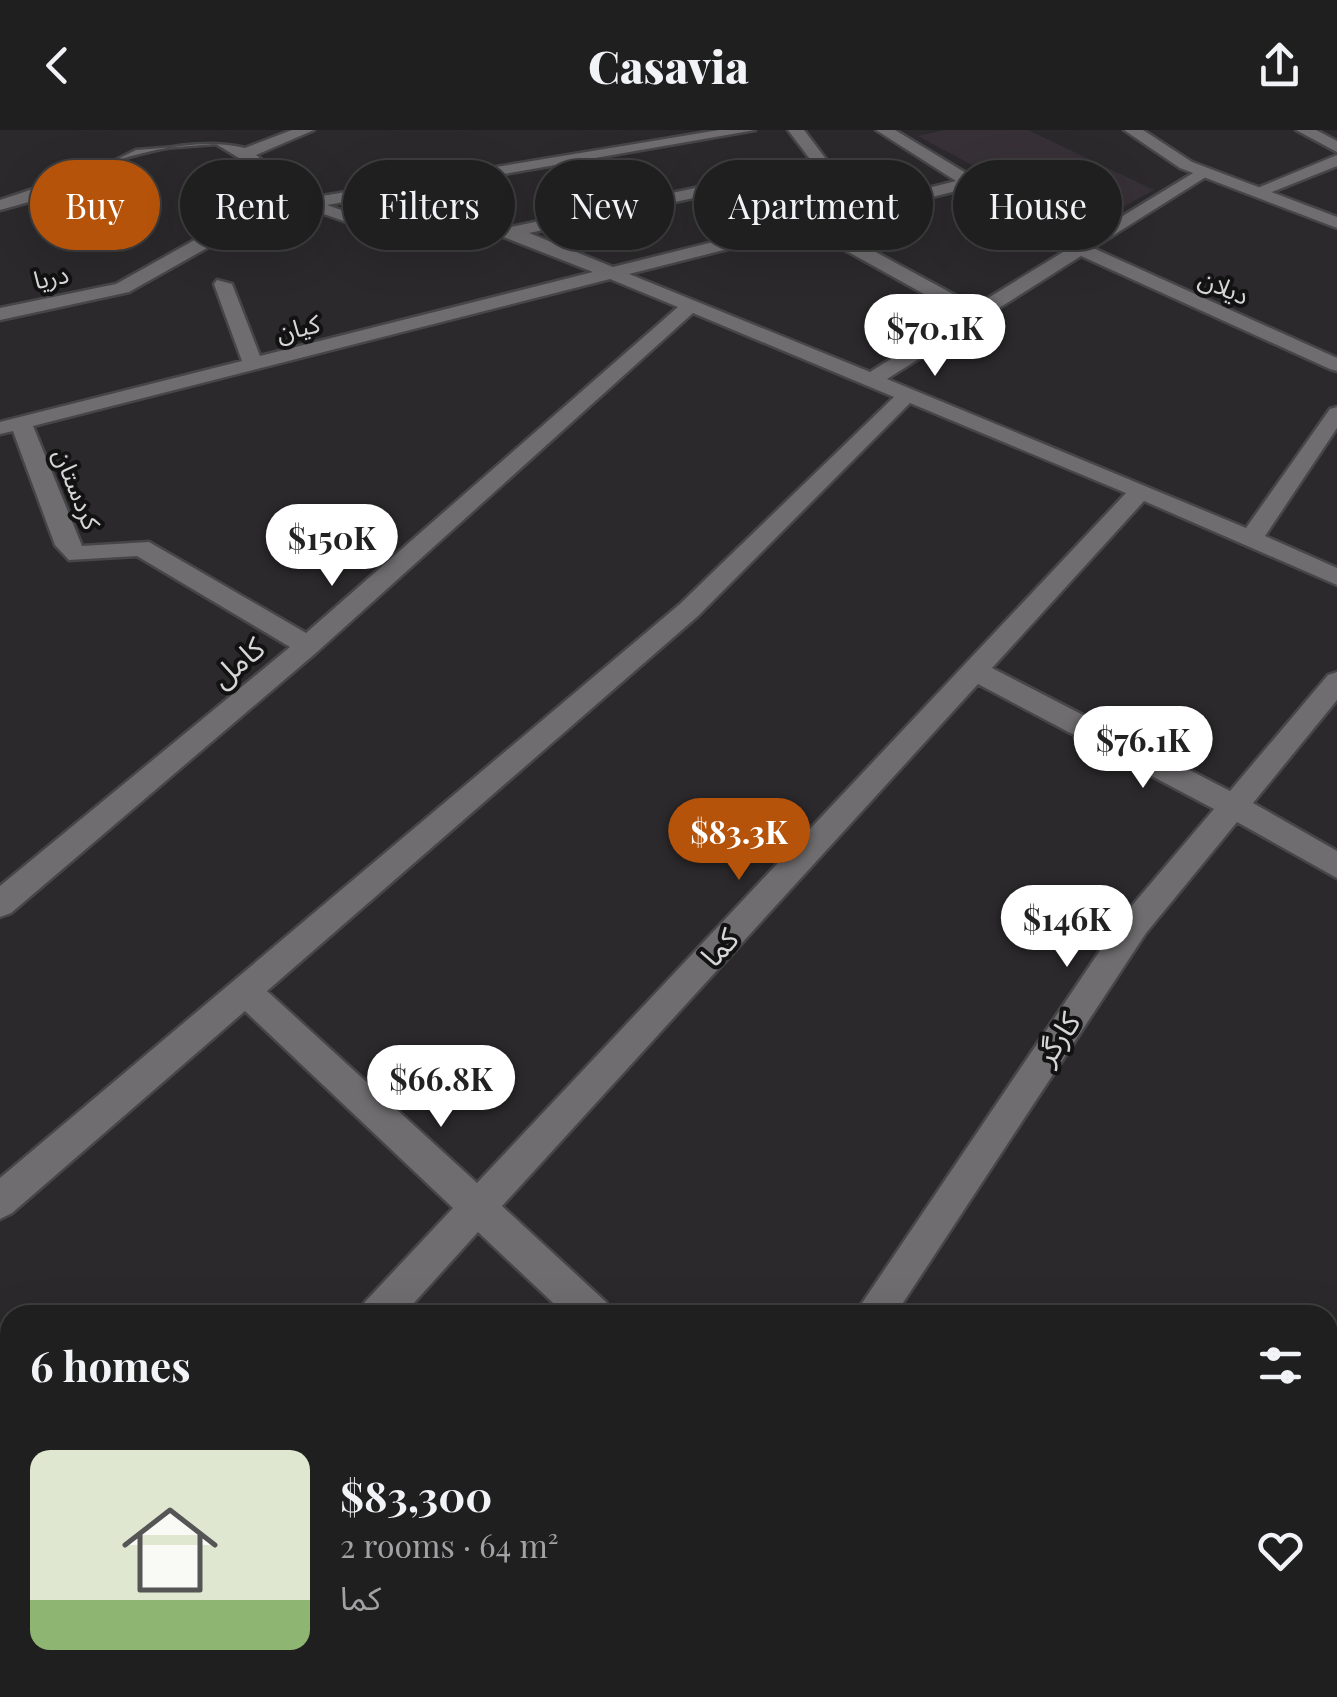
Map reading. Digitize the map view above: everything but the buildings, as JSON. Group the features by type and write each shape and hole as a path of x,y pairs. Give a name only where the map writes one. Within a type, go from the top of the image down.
{"street":[{"path":"613,130 625,148"},
{"name":"دریا","path":"323,200 747,130"},
{"path":"796,130 818,160"},
{"name":"دیلان","path":"884,130 953,172"},
{"path":"1132,130 1203,172 1337,223"},
{"path":"1304,130 1337,147"},
{"path":"247,156 294,132"},
{"path":"0,205 30,196 129,138 219,139 251,160"},
{"path":"1256,192 1337,160"},
{"path":"1316,168 1337,172"},
{"path":"1122,221 1203,172"},
{"path":"515,231 694,193"},
{"path":"515,234 1141,491 1337,577"},
{"name":"دریا","path":"0,314 122,288 189,250"},
{"name":"کیان","path":"10,426 694,250"},
{"path":"859,250 975,314"},
{"path":"871,380 1075,250"},
{"name":"دیلان","path":"1082,250 1337,365"},
{"path":"223,284 252,365"},
{"name":"کامل","path":"0,904 308,646 690,306"},
{"path":"0,1201 690,610 907,394"},
{"path":"1251,539 1337,413"},
{"name":"کردستان","path":"10,426 67,545 77,554 88,556 118,547 141,548 308,646"},
{"name":"کما","path":"387,1305 1141,491"},
{"path":"974,671 1234,806 1337,866"},
{"name":"کارگر","path":"880,1305 1135,924 1337,682"},
{"path":"245,991 581,1305"}],"shaded area":[{"path":"944,130 1028,130 1091,160 963,160 918,136"},
{"path":"1122,175 1154,190 1122,208"}]}
